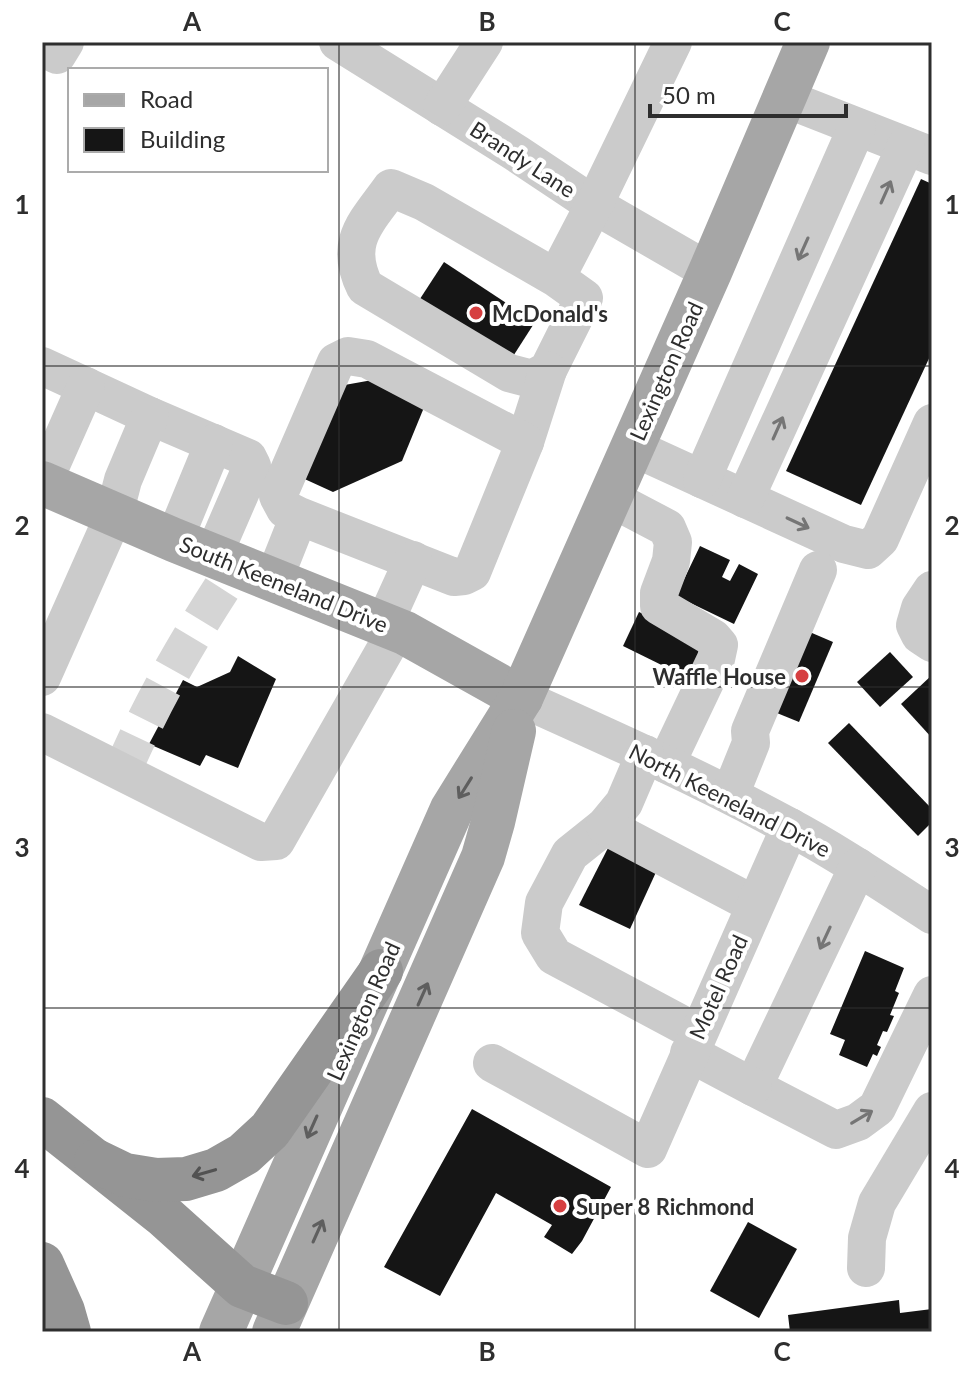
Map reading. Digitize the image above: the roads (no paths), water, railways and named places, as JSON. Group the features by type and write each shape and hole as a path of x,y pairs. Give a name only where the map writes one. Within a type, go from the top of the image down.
{"highway":[{"path":"96,1161 125,1175 156,1180 186,1179 216,1170 244,1154 270,1130 381,971"},
{"path":"42,1119 163,1215 280,1318"},
{"path":"42,1264 69,1332"}],"main road":[{"name":"Lexington Road","path":"221,1332 452,809 521,698 710,272 808,42"},
{"name":"South Keeneland Drive","path":"42,483 390,626 521,698"},
{"name":"Lexington Road","path":"280,1318 483,857 521,698"}],"street":[{"path":"42,47 57,55 65,42"},
{"path":"442,107 484,42"},
{"path":"556,278 673,42"},
{"name":"Brandy Lane","path":"343,43 594,205 710,272"},
{"path":"745,499 919,151 784,98"},
{"path":"702,479 857,127"},
{"path":"525,442 367,359 348,356 336,362 278,496 285,509 299,516 454,577 472,572 525,442 548,370 584,298 556,278 424,202 391,188 361,230 356,250 357,271 365,287 509,373 532,379 548,370"},
{"path":"42,366 248,458 252,466 194,548"},
{"path":"42,483 86,386"},
{"path":"42,677 114,515 123,480 150,416"},
{"path":"632,447 745,499 831,557 868,550 880,539 932,423"},
{"path":"610,498 667,528 673,542 671,561 659,593 659,606 713,638 719,645 716,659 655,759 605,826 570,854 544,903 540,933 554,956 694,1043 753,1087 836,1130 858,1122 877,1108 932,995"},
{"path":"274,579 299,516"},
{"path":"730,795 751,743 750,731 831,557"},
{"path":"42,732 261,842 276,841 390,626 413,560"},
{"path":"932,590 920,608 915,625 920,635 932,643"},
{"name":"North Keeneland Drive","path":"521,698 730,795 858,867 932,915"},
{"path":"605,826 755,905"},
{"name":"Motel Road","path":"492,1063 648,1149 790,827"},
{"path":"753,1087 858,867"},
{"path":"866,1268 867,1238 877,1203 932,1111"}],"tunnel":[{"path":"122,772 175,666 237,565"}],"place":[{"name":"McDonald's","path":"476,313"},
{"name":"Waffle House","path":"802,676"},
{"name":"Super 8 Richmond","path":"560,1206"}]}
